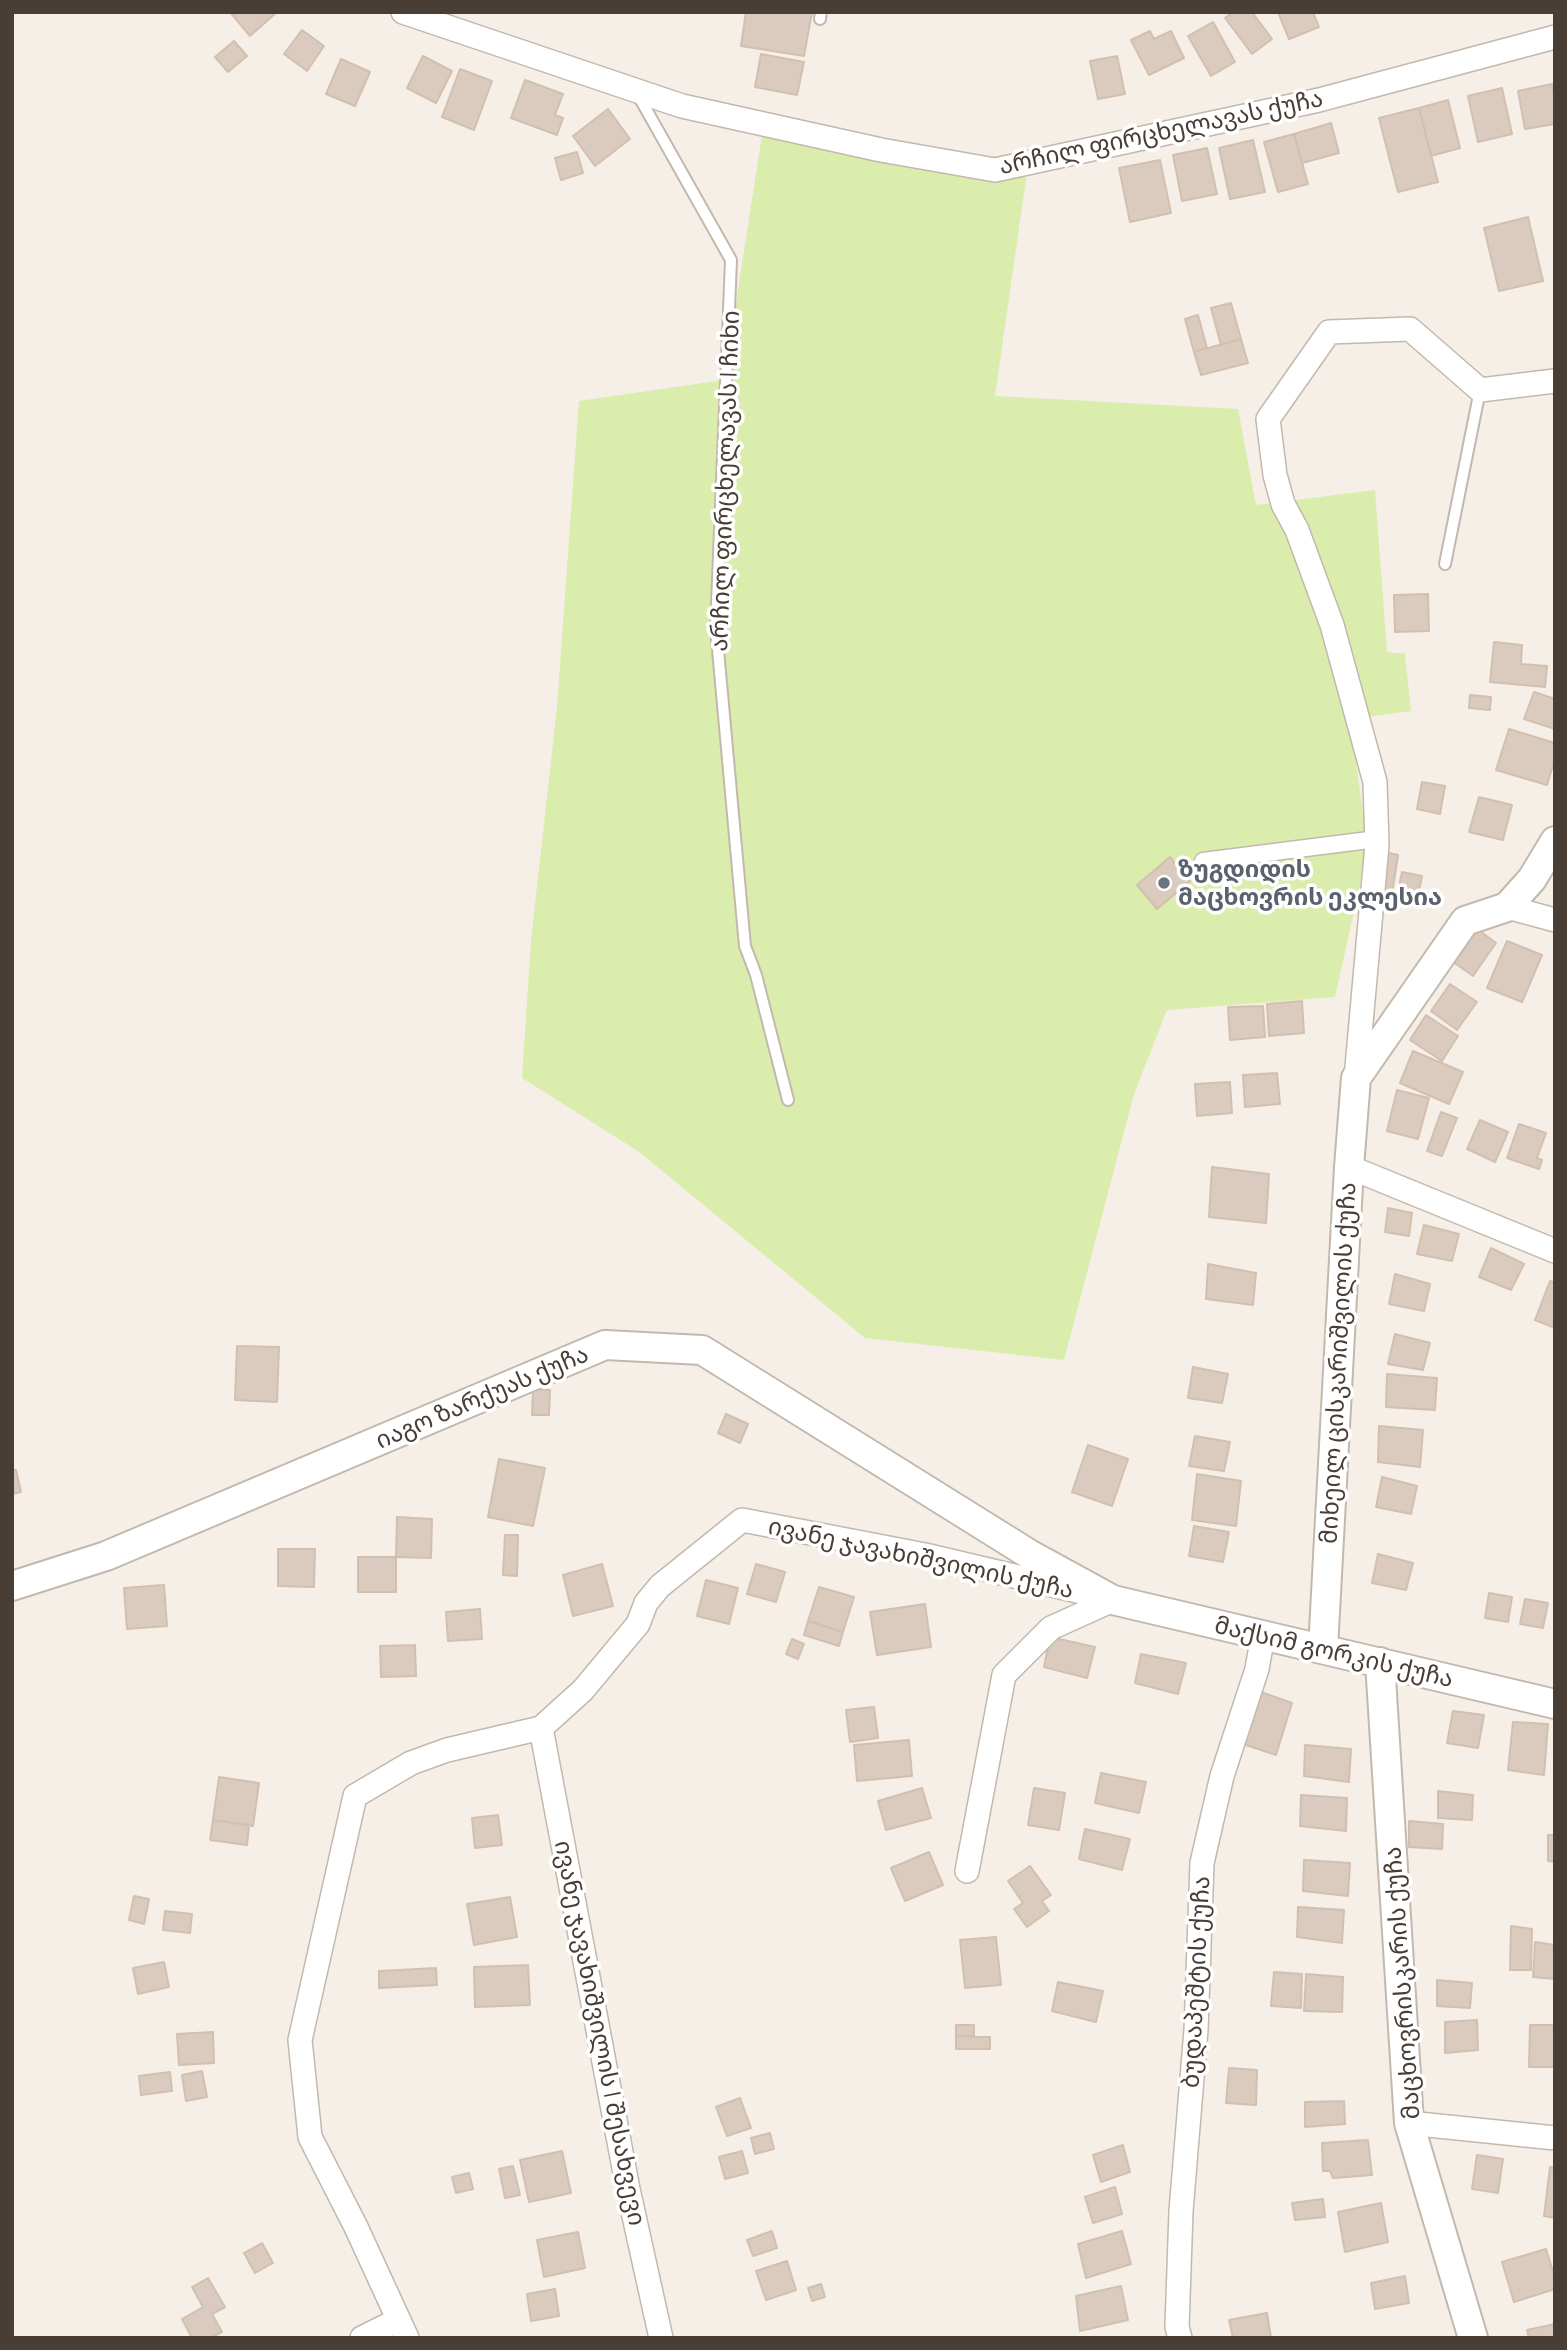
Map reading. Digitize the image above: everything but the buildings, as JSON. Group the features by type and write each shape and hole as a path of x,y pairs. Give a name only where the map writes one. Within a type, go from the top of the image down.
{"street":[{"name":"არჩილ ფირცხელავას ქუჩა","path":"403,12 682,106 881,150 995,170 1319,100 1555,37"},
{"path":"1356,1078 1377,839 1375,782 1332,625 1297,530 1283,504 1275,475 1268,419 1329,332 1410,329 1480,390 1555,381"},
{"path":"1203,861 1377,839"},
{"path":"1356,1078 1465,921 1507,906 1532,879 1555,841"},
{"path":"1507,906 1555,920"},
{"name":"მიხეილ ცისკარიშვილის ქუჩა","path":"1323,1649 1356,1078"},
{"path":"1349,1167 1555,1251"},
{"name":"იაგო ზარქუას ქუჩა","path":"14,1585 106,1556 605,1345 702,1350 1029,1554 1113,1600"},
{"name":"ივანე ჯავახიშვილის ქუჩა","path":"402,2329 356,2227 310,2137 300,2040 355,1796 411,1763 447,1750 541,1728 583,1690 638,1624 646,1603 660,1586 742,1520 925,1555 1113,1600"},
{"path":"968,1871 1004,1675 1051,1628 1113,1600"},
{"name":"მაქსიმ გორკის ქუჩა","path":"1113,1600 1555,1704"},
{"name":"ბუდაპეშტის ქუჩა","path":"1180,2338 1177,2327 1181,2211 1196,2030 1202,1863 1222,1776 1257,1669 1263,1635"},
{"name":"მაცხოვრისკარის ქუჩა","path":"1380,1662 1409,2123 1473,2338"},
{"name":"ივანე ჯავახიშვილის I შესახვევი","path":"541,1728 628,2189 661,2338"},
{"path":"1409,2123 1555,2138"},
{"path":"362,2338 402,2329"}],"lane":[{"name":"არჩილ ფირცხელავას I ჩიხი","path":"635,90 732,260 716,628 745,946 756,975 788,1100"},
{"path":"1445,564 1480,390"}],"green space":[{"path":"762,135 892,152 1029,158 995,396 1238,409 1256,505 1375,490 1387,652 1405,654 1411,711 1350,719 1368,849 1335,997 1167,1010 1134,1094 1064,1360 865,1338 638,1151 522,1078 531,940 557,707 579,401 724,380"}],"place":[{"name":"ზუგდიდის მაცხოვრის ეკლესია","path":"1164,883"}]}
